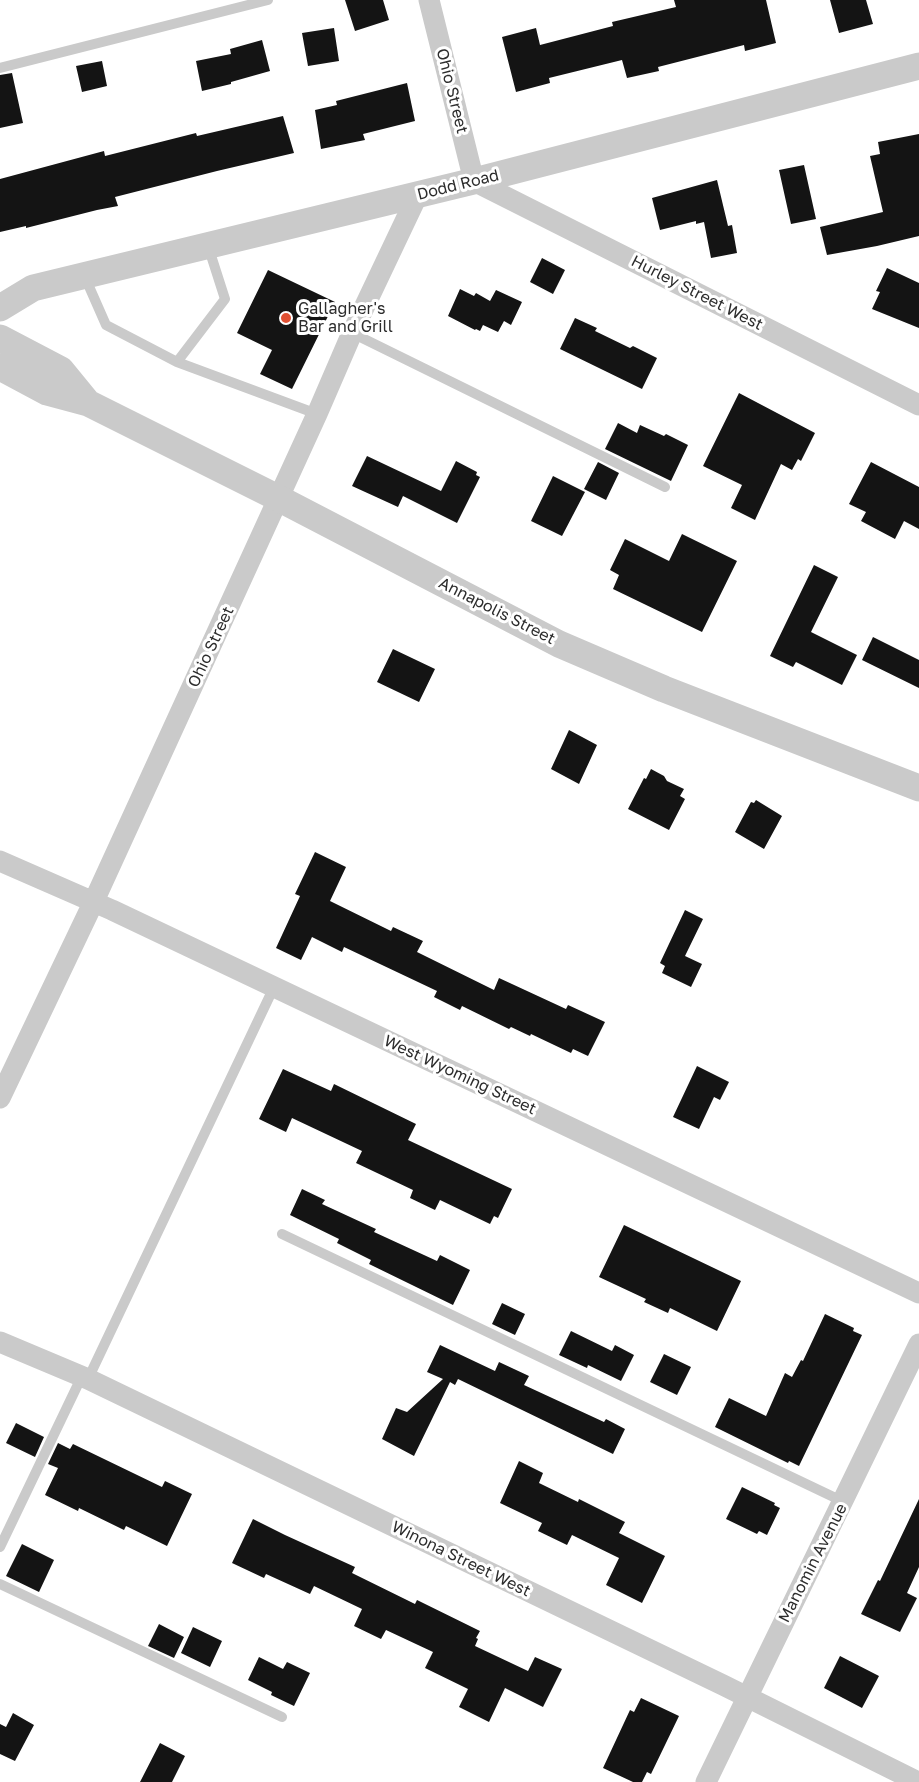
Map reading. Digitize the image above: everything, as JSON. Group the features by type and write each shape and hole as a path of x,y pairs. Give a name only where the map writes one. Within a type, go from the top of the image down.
{"street":[{"name":"Ohio Street","path":"429,0 474,181"},
{"name":"Dodd Road","path":"0,308 33,288 474,181 919,66"},
{"name":"Hurley Street West","path":"474,181 919,405"},
{"name":"Ohio Street","path":"0,1098 94,902 352,333 418,194"},
{"name":"Annapolis Street","path":"0,338 61,370 88,403"},
{"name":"Annapolis Street","path":"0,367 47,392 88,403 278,498 559,644 664,688 919,788"},
{"name":"West Wyoming Street","path":"0,861 94,902 919,1293"},
{"name":"Winona Street West","path":"0,1342 84,1379 747,1696 918,1782"},
{"name":"Manomin Avenue","path":"706,1782 919,1344"}],"lane":[{"path":"0,68 268,0"},
{"path":"177,362 225,299 208,245"},
{"path":"84,275 106,325 177,362 317,414"},
{"path":"352,333 665,487"},
{"path":"0,1547 274,987"},
{"path":"282,1234 844,1502"},
{"path":"0,1584 282,1717"}],"building":[{"path":"345,0 383,0 389,20 355,31"},
{"path":"674,0 766,0 776,43 745,51 744,45 658,67 659,71 627,78 622,60 549,78 550,83 516,92 502,37 536,28 540,45 613,26 612,22 676,7"},
{"path":"830,0 866,0 873,24 839,33"},
{"path":"334,28 339,61 308,66 302,33"},
{"path":"262,40 270,71 202,91 196,61 231,54 230,49"},
{"path":"102,61 107,86 82,92 76,66"},
{"path":"12,73 23,123 0,128 0,75"},
{"path":"407,83 415,121 363,134 365,140 321,149 315,110 337,105 336,101"},
{"path":"283,116 294,153 115,197 118,206 0,232 0,179 104,151 105,156 196,133 197,136"},
{"path":"919,134 919,236 827,255 820,227 883,212 870,156 880,154 878,142"},
{"path":"804,165 816,219 791,224 779,170"},
{"path":"717,180 728,226 732,225 737,253 711,258 704,222 696,224 696,221 660,230 652,198"},
{"path":"542,258 565,270 553,294 530,282"},
{"path":"887,268 919,283 919,328 872,309 880,292 876,291"},
{"name":"Gallagher's Bar and Grill","path":"268,270 335,302 292,389 260,374 272,350 237,333"},
{"path":"460,289 474,296 476,293 490,301 496,290 522,302 511,325 504,321 498,332 483,325 480,331 475,330 448,316"},
{"path":"575,318 597,328 595,331 657,358 642,389 560,349"},
{"path":"739,393 815,433 801,461 798,459 792,470 781,464 755,520 731,508 742,485 703,466"},
{"path":"618,423 637,433 640,425 688,445 671,481 605,449"},
{"path":"367,456 441,491 456,461 477,472 476,475 480,477 457,523 403,496 398,507 352,486"},
{"path":"598,462 619,473 606,500 584,489"},
{"path":"871,462 919,487 919,529 904,521 895,539 861,521 866,512 849,504"},
{"path":"553,476 585,492 562,536 531,521"},
{"path":"682,534 737,561 702,632 613,589 619,575 610,570 625,539 669,561"},
{"path":"814,565 838,577 811,632 857,655 842,685 796,662 793,667 770,656"},
{"path":"873,637 919,660 919,688 862,660"},
{"path":"393,649 435,669 419,702 377,682"},
{"path":"569,730 597,745 579,784 551,769"},
{"path":"651,769 664,776 667,781 684,789 680,796 685,799 669,830 628,809"},
{"path":"756,800 782,816 764,849 735,832 751,802 754,803"},
{"path":"315,852 346,867 330,901 391,931 393,927 423,941 417,952 494,990 499,978 566,1009 568,1005 605,1022 588,1056 573,1049 571,1053 531,1034 530,1036 511,1027 509,1029 462,1006 460,1010 434,997 437,991 344,947 342,952 312,937 301,960 276,948 300,896 295,894"},
{"path":"685,910 703,919 685,956 702,964 691,987 662,973 665,966 660,963"},
{"path":"697,1066 729,1082 720,1100 714,1097 699,1129 673,1117"},
{"path":"283,1069 331,1091 334,1084 416,1124 408,1140 512,1189 498,1218 494,1216 490,1224 440,1200 435,1210 410,1198 413,1190 356,1163 362,1151 292,1118 286,1132 259,1119"},
{"path":"302,1189 325,1200 322,1204 376,1229 374,1232 437,1261 440,1255 470,1270 453,1305 369,1264 371,1260 337,1243 339,1239 290,1215"},
{"path":"624,1225 741,1281 717,1331 670,1308 668,1313 644,1302 646,1299 599,1277"},
{"path":"502,1303 525,1314 515,1335 492,1324"},
{"path":"825,1314 854,1328 853,1331 862,1335 799,1466 789,1461 788,1463 715,1427 729,1398 766,1416 785,1373 792,1377 801,1360 803,1361"},
{"path":"571,1331 612,1351 615,1345 634,1355 621,1381 588,1365 587,1368 559,1355"},
{"path":"440,1345 495,1371 499,1362 529,1376 524,1385 604,1422 606,1419 625,1429 613,1454 458,1379 455,1385 450,1382 414,1456 382,1439 396,1408 407,1412 443,1379 427,1372"},
{"path":"664,1354 691,1367 677,1395 650,1382"},
{"path":"16,1423 44,1437 35,1457 6,1443"},
{"path":"58,1443 70,1449 73,1444 162,1487 165,1481 192,1494 167,1546 126,1526 124,1530 79,1508 78,1511 45,1495 58,1468 48,1464"},
{"path":"519,1461 543,1473 539,1483 578,1502 579,1499 625,1522 619,1533 665,1556 642,1603 606,1585 619,1558 572,1535 567,1545 538,1531 542,1523 500,1503"},
{"path":"742,1487 775,1503 774,1505 780,1508 767,1535 759,1531 757,1534 726,1519"},
{"path":"919,1499 919,1567 907,1593 917,1598 900,1632 861,1614 878,1580 880,1581"},
{"path":"253,1519 355,1567 352,1573 415,1604 417,1600 480,1631 475,1646 528,1671 535,1657 562,1669 543,1707 505,1688 489,1722 459,1707 468,1689 425,1668 433,1652 386,1630 381,1639 354,1626 362,1609 314,1586 310,1594 266,1574 264,1578 232,1563"},
{"path":"22,1544 54,1560 39,1592 6,1576"},
{"path":"159,1624 184,1637 174,1658 148,1646"},
{"path":"193,1627 222,1641 210,1667 181,1653"},
{"path":"840,1656 879,1676 862,1708 824,1688"},
{"path":"259,1657 283,1669 287,1662 310,1673 294,1706 248,1680"},
{"path":"641,1698 679,1716 651,1774 647,1772 642,1782 633,1782 603,1768 630,1710 634,1712"},
{"path":"13,1713 34,1725 15,1761 0,1754 0,1724 6,1727"},
{"path":"160,1743 185,1756 172,1782 140,1782"}],"place":[{"name":"Gallagher's Bar and Grill","path":"286,318"}]}
